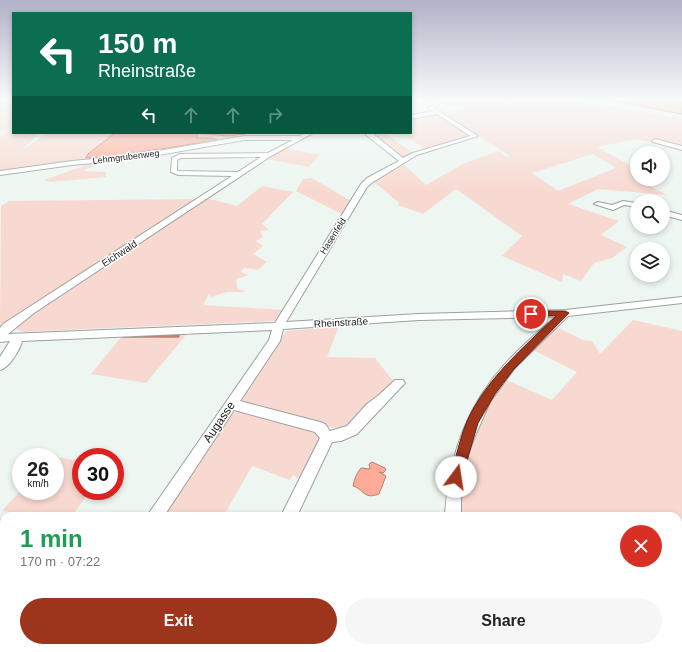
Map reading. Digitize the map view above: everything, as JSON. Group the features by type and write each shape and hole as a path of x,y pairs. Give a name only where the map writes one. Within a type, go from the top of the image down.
{"street":[{"name":"Hasenfeld","path":"280,326 282,317 364,186 370,180 403,161 423,152 475,136 466,130"},
{"name":"Eichwald","path":"0,337 7,327 30,311 269,155 308,134"},
{"path":"368,134 403,161"},
{"name":"Lehmgrubenweg","path":"0,173 72,163 136,157 244,138 299,138"},
{"path":"655,141 682,148"},
{"name":"Eichwald","path":"241,174 180,174 174,172 174,159 180,156 269,155"},
{"path":"598,204 613,208 623,203 630,204"},
{"path":"670,214 682,218"},
{"name":"Rheinstraße","path":"0,337 280,326 412,318 565,313 639,306 682,300"},
{"path":"453,512 453,498 458,466 472,422 491,391 510,366 565,313"},
{"name":"Augasse","path":"158,512 274,341 280,326"},
{"path":"0,366 14,345 17,337"},
{"path":"327,437 341,435 352,430 372,408 384,399 400,383"},
{"path":"231,404 320,428 327,437"},
{"path":"291,512 323,449 327,437"}],"shaded area":[{"path":"4,130 12,130 12,134 39,134 20,152 46,134 114,134 87,158 109,157 213,138 197,138 197,134 227,136 247,134 246,137 140,155 133,160 108,164 101,159 94,161 96,165 83,171 106,172 106,177 50,182 44,180 86,165 81,163 0,173 0,136 9,131"},
{"path":"412,130 465,130 472,135 471,137 426,149 408,138 406,134 412,134"},
{"path":"470,130 682,130 682,149 637,139 597,147 630,165 630,186 650,186 665,194 598,189 568,204 619,221 601,235 627,247 612,258 594,263 581,281 563,274 562,282 502,256 522,236 456,189 423,214 398,205 399,203 372,180 402,163 426,185 463,164 499,151 507,157 510,156","holes":["593,154 616,168 558,191 532,173"]},
{"path":"114,134 197,134 197,138 213,138 217,140 109,157 86,158 88,154"},
{"path":"207,134 244,134 227,136"},
{"path":"373,134 386,134 413,153 402,158"},
{"path":"284,148 319,155 309,167 266,159"},
{"path":"312,178 351,201 342,214 296,191 303,179"},
{"path":"262,186 293,192 262,224 269,230 260,231 263,237 256,241 263,246 253,254 267,262 258,270 244,268 241,272 248,275 236,279 237,288 246,292 227,292 211,297 209,294 203,305 284,310 275,321 25,332 17,330 16,326 20,320 206,198 237,206"},
{"path":"198,199 0,326 1,206 9,201"},
{"path":"633,320 682,331 682,512 459,512 463,475 472,436 483,410 504,379 552,400 577,372 533,350 556,327 583,340 592,341 600,354"},
{"path":"339,326 327,357 375,358 394,382 344,429 333,428 244,402 242,397 246,389 286,331"},
{"path":"184,333 186,335 146,383 91,374 122,336"},
{"path":"240,412 315,433 320,440 301,480 293,475 290,480 252,466 226,512 163,512 226,418 232,414"},
{"path":"64,458 72,460 72,500 84,500 75,512 2,511 12,500 64,500"},
{"path":"372,462 385,468 386,470 383,473 379,472 386,476 379,494 370,496 353,486 356,476 361,468 370,469 369,464"}],"waterway":[{"path":"123,336 178,336"}],"route":[{"path":"456,477 472,422 491,391 510,366 565,313 531,314"}]}
